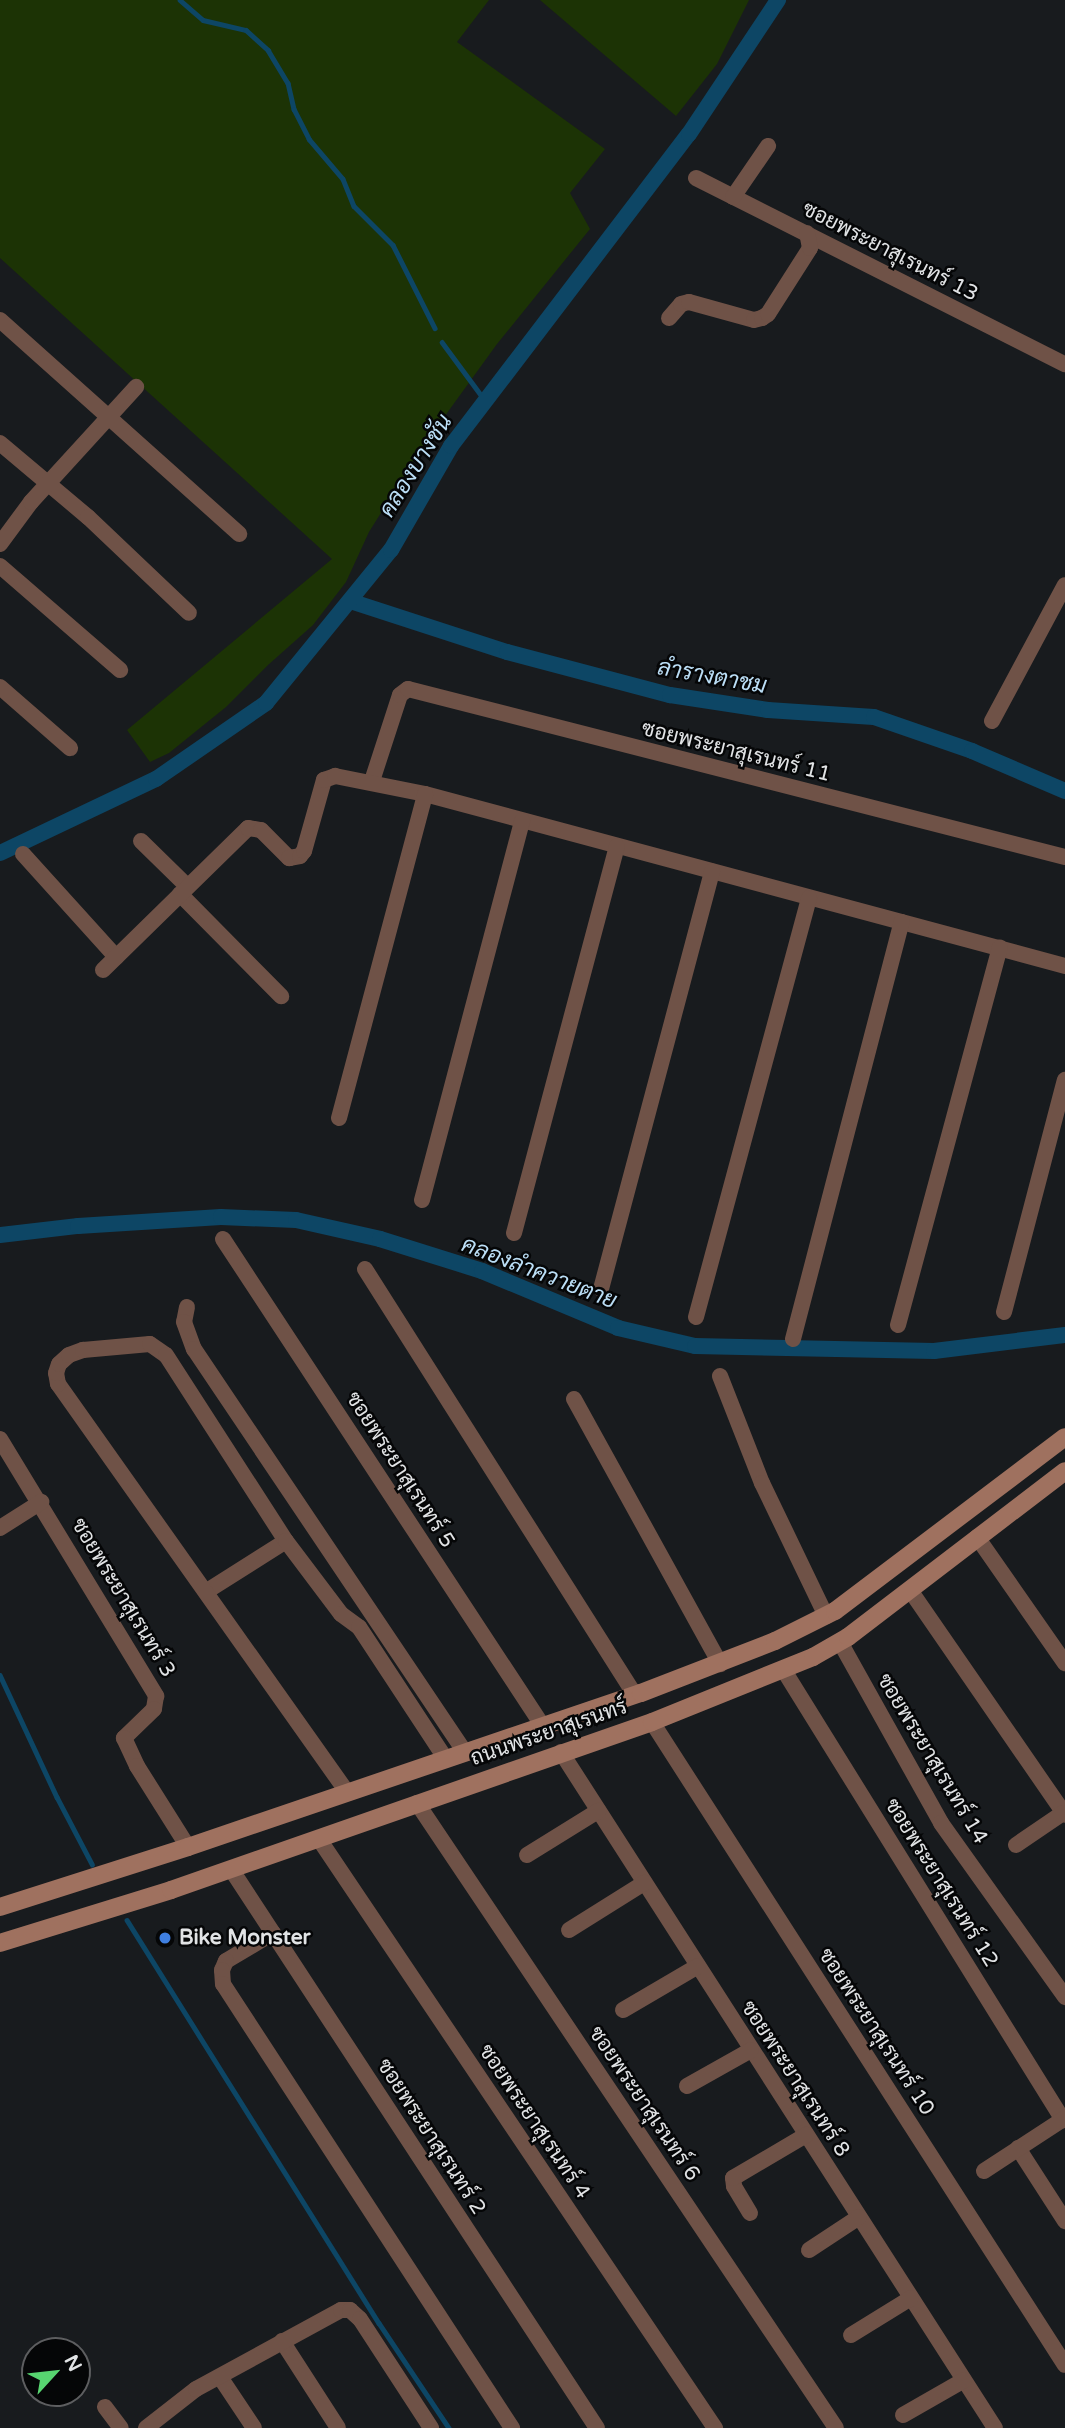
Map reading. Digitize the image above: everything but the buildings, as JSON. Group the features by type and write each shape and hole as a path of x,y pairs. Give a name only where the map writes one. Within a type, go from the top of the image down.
{"street":[{"path":"733,197 768,146"},
{"name":"ซอยพระยาสุเรนทร์ 13","path":"696,178 1065,364"},
{"path":"669,318 681,304 689,302 754,320 762,318 768,314 810,248 807,233"},
{"path":"0,320 239,534"},
{"path":"0,544 47,485 136,387"},
{"path":"0,443 88,517 189,613"},
{"path":"0,566 120,670"},
{"path":"992,721 1065,584"},
{"path":"0,687 69,748"},
{"name":"ซอยพระยาสุเรนทร์ 11","path":"372,781 400,695 408,689 1065,857"},
{"path":"103,970 248,828 261,830 289,858 295,859 304,851 324,780 335,776 372,781 425,794 1065,966"},
{"path":"339,1118 425,794"},
{"path":"422,1200 522,821"},
{"path":"141,841 281,996"},
{"path":"514,1233 617,847"},
{"path":"23,854 116,957"},
{"path":"601,1289 712,872"},
{"path":"696,1317 808,898"},
{"path":"793,1339 902,922"},
{"path":"898,1325 1000,948"},
{"path":"1003,1312 1065,1080"},
{"name":"ซอยพระยาสุเรนทร์ 5","path":"223,1239 542,1725"},
{"path":"365,1269 652,1722"},
{"path":"187,1307 184,1322 194,1349 464,1751"},
{"path":"347,1792 58,1384 56,1373 59,1364 69,1355 83,1350 150,1343 159,1347 286,1541 341,1614 359,1627 445,1758"},
{"path":"720,1376 752,1461 826,1616"},
{"path":"574,1399 720,1664"},
{"name":"ถนนพระยาสุเรนทร์","path":"0,1907 188,1847 720,1664 826,1616 1065,1437"},
{"name":"ซอยพระยาสุเรนทร์ 3","path":"0,1439 41,1502 156,1696 154,1709 146,1719 129,1730 124,1738 137,1766 188,1847"},
{"name":"ถนนพระยาสุเรนทร์","path":"0,1943 35,1935 319,1839 652,1722 783,1669 840,1642 1065,1471"},
{"path":"0,1528 41,1502"},
{"path":"976,1537 1065,1663"},
{"path":"207,1591 286,1541"},
{"path":"910,1590 1064,1814 1016,1845"},
{"name":"ซอยพระยาสุเรนทร์ 14","path":"840,1642 941,1824 1065,1997"},
{"name":"ซอยพระยาสุเรนทร์ 12","path":"783,1669 1064,2119 984,2171"},
{"name":"ซอยพระยาสุเรนทร์ 10","path":"652,1722 1065,2365"},
{"name":"ซอยพระยาสุเรนทร์ 8","path":"561,1752 995,2428"},
{"name":"ซอยพระยาสุเรนทร์ 6","path":"417,1803 836,2428"},
{"path":"527,1855 598,1811"},
{"name":"ซอยพระยาสุเรนทร์ 4","path":"319,1839 715,2428"},
{"name":"ซอยพระยาสุเรนทร์ 2","path":"231,1869 597,2428"},
{"path":"569,1930 644,1883"},
{"path":"273,1933 226,1961 222,1970 223,1984 512,2428"},
{"path":"623,2010 698,1966"},
{"path":"687,2086 751,2050"},
{"path":"750,2213 734,2186 733,2178 806,2135"},
{"path":"1018,2148 1065,2221"},
{"path":"809,2250 859,2217"},
{"path":"851,2335 911,2298"},
{"path":"153,2425 196,2389 341,2310 350,2310 360,2319 431,2428"},
{"path":"282,2342 338,2428"},
{"path":"220,2377 254,2428"},
{"path":"903,2415 964,2380"},
{"path":"105,2407 121,2428"}],"green space":[{"path":"0,0 489,0 457,42 605,149 570,193 590,229 497,344 421,449 369,532 346,582 313,625 226,707 169,753 150,762 127,730 332,559 0,258"},
{"path":"540,0 749,0 717,64 676,116"}],"waterway":[{"path":"180,0 203,20 246,30 268,50 288,83 294,109 309,139 343,179 354,206 393,245 435,328"},
{"name":"คลองบางชัน","path":"0,853 156,779 266,703 391,550 451,446 689,134 778,0"},
{"path":"442,342 487,403"},
{"name":"ลำรางตาชม","path":"350,601 507,652 670,695 768,710 874,717 972,751 1065,791"},
{"name":"คลองลำควายตาย","path":"0,1235 78,1226 221,1217 296,1220 380,1239 482,1271 618,1328 695,1346 934,1351 1065,1335"},
{"path":"0,1675 57,1797 92,1864"},
{"path":"127,1920 379,2323 449,2428"}],"place":[{"name":"Bike Monster","path":"165,1938"}]}
